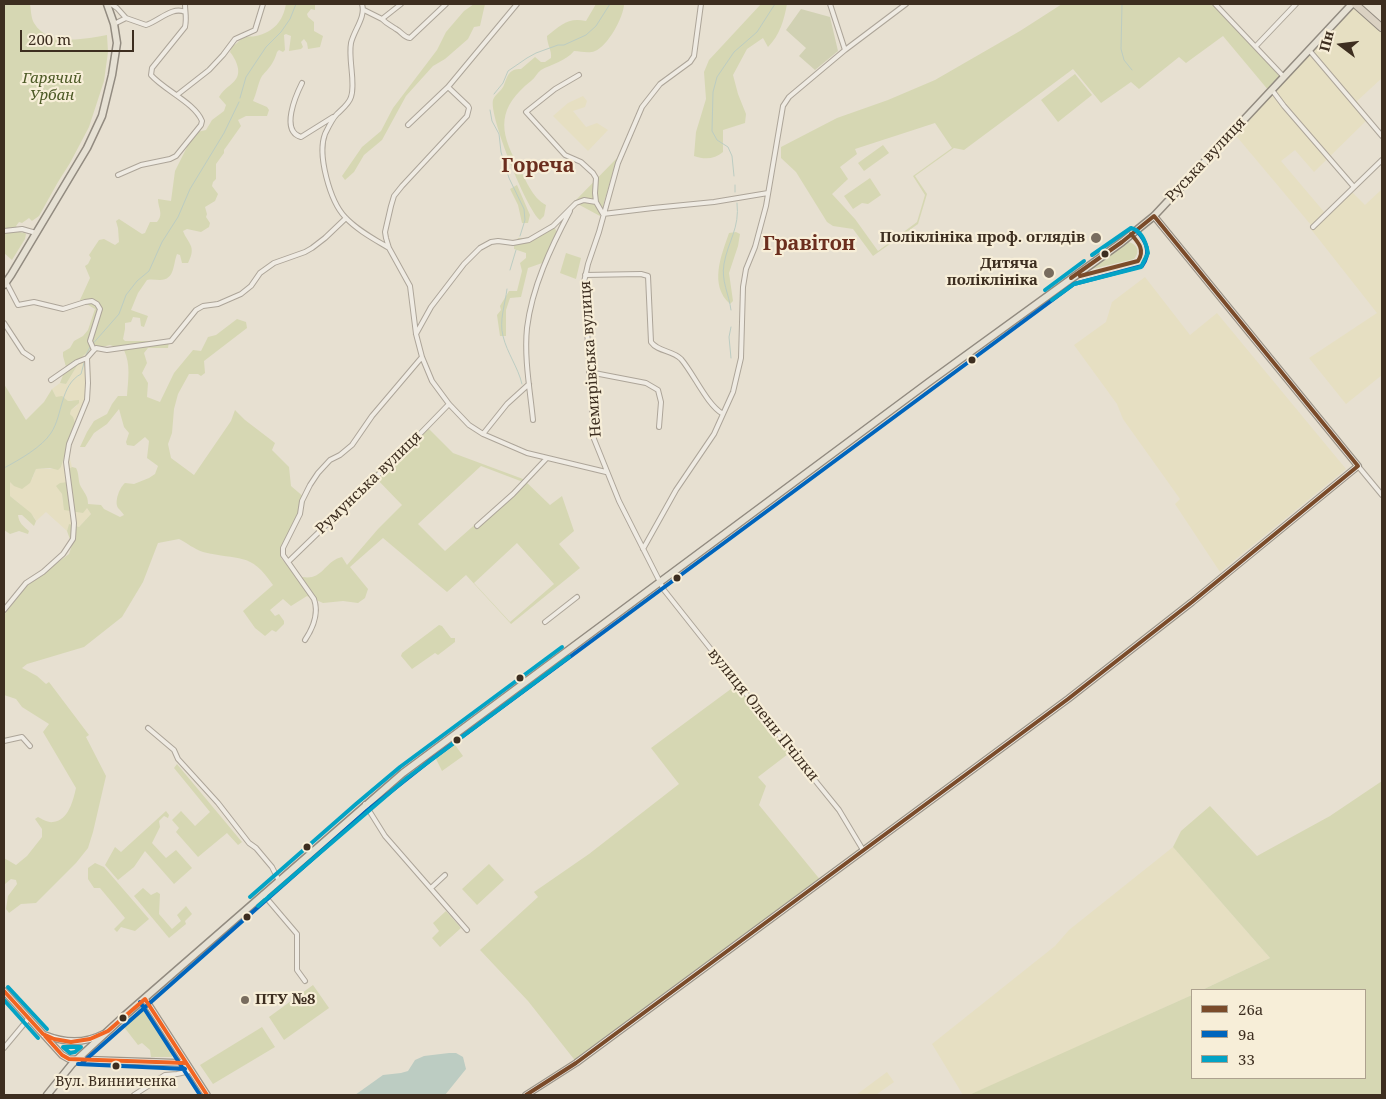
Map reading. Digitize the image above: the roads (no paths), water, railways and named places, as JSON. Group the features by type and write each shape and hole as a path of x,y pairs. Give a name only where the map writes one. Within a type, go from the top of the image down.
{"highway":[{"path":"1354,4 1382,28"}],"main road":[{"path":"5,283 87,148 102,116 116,53 114,24 109,4"},
{"name":"Руська вулиця","path":"47,1095 78,1058 108,1031 365,804 426,755 929,382 1122,242 1154,216 1354,4"}],"street":[{"path":"109,4 117,8 126,18 146,25 161,19 173,11 185,12"},
{"path":"118,175 141,165 176,156 199,129 202,121 197,113 151,75 152,68 185,27 187,19 184,4"},
{"path":"177,95 209,70 224,55 235,39 255,30 263,4"},
{"path":"362,4 364,10 354,33 350,52 351,98 335,116 326,133 322,144 322,156 337,206 346,218 371,238 389,248"},
{"path":"382,19 401,4"},
{"path":"364,10 396,28 404,37 410,38 446,4"},
{"path":"408,125 448,87 517,4"},
{"name":"Немирівська вулиця","path":"659,583 606,472 594,439 584,282 618,163 642,107 660,84 690,62 694,56 700,4"},
{"path":"830,4 845,50"},
{"path":"643,549 676,490 714,434 733,392 740,358 743,287 746,269 755,247 766,206 783,106 789,97 845,50 906,4"},
{"path":"1256,46 1296,4"},
{"path":"1217,5 1284,78"},
{"path":"114,24 126,18"},
{"path":"1309,50 1382,136"},
{"path":"579,75 555,89 526,112 564,155 581,162 593,173 596,178 594,192 596,202 604,214 714,202 768,193"},
{"path":"302,82 292,102 293,131 301,137 335,116"},
{"path":"448,87 468,106 467,116 394,196 385,232 389,248 410,286 416,334 422,357 432,381 449,404 469,425 483,434 527,453 606,472"},
{"path":"1272,90 1354,187"},
{"path":"1313,227 1382,160"},
{"path":"416,334 431,307 464,264 480,248 491,242 513,243 529,240 553,226 576,203 584,200 596,202"},
{"path":"533,420 526,357 527,328 534,294 556,238 572,207"},
{"path":"1154,216 1382,495"},
{"path":"93,348 107,350 172,342 196,310 218,304 241,294 251,286 260,273 274,264 312,248 346,218"},
{"path":"4,231 22,229 36,233"},
{"path":"585,275 641,274 648,276 653,345 675,354 697,380 717,411 723,414"},
{"path":"5,283 16,298 18,305 34,302 63,309 85,302 92,301 97,304 100,309 90,342 93,348"},
{"path":"4,324 23,352 32,358"},
{"path":"4,610 26,583 43,572 63,554 72,540 74,523 66,462 69,444 86,400 88,383 87,358 93,348"},
{"path":"305,640 311,630 317,606 283,555 283,548 300,514 302,501 318,472 330,460 340,455 352,445 372,416 422,357"},
{"path":"51,380 77,362 87,358"},
{"path":"589,372 646,383 658,390 661,402 659,427"},
{"path":"483,434 507,404 530,384"},
{"name":"Румунська вулиця","path":"288,562 449,404"},
{"path":"477,526 513,494 547,458"},
{"path":"526,1095 576,1063 1068,699 1192,602 1358,466"},
{"name":"вулиця Олени Пчілки","path":"659,583 804,768 830,797 863,850"},
{"path":"545,622 577,597"},
{"path":"148,728 174,750 178,759 218,803 249,843 256,848 272,867 279,881"},
{"path":"4,741 22,737 30,746"},
{"path":"365,804 385,836 467,930"},
{"path":"431,888 445,875"},
{"path":"263,894 297,934 297,970 305,981"},
{"path":"4,990 62,1055 69,1059 186,1062"},
{"path":"145,999 207,1095"},
{"path":"4,1048 29,1018"},
{"path":"43,1034 54,1039 71,1042 90,1039 108,1031"},
{"path":"134,1095 165,1075 190,1071"}],"waterway":[{"path":"240,98 246,77 266,47 281,32 290,19 296,4"},
{"path":"494,94 503,83 508,71 527,58 586,35 596,26 610,4"},
{"path":"734,176 732,156 728,147 717,140 712,131 713,92 717,77 734,52 757,32 775,4"},
{"path":"1122,4 1121,49 1124,60 1132,70"},
{"path":"85,357 90,347 119,314 126,295 137,281 149,271 162,242 178,217 190,189 224,133 239,102"},
{"path":"490,110 492,121 499,134 501,152 509,178 524,209 525,220 520,236"},
{"path":"735,185 735,192"},
{"path":"731,310 723,270 737,220 737,203"},
{"path":"510,270 516,250"},
{"path":"507,289 502,330 522,384"},
{"path":"731,327 729,337 731,358"},
{"path":"4,468 36,448 51,433 58,418 65,393 74,379 81,374 84,363"}],"place":[{"name":"Поліклініка проф. оглядів","path":"1096,238"},
{"name":"Дитяча поліклініка","path":"1049,273"},
{"name":"ПТУ №8","path":"245,1000"},
{"name":"Вул. Винниченка","path":"116,1066"}],"district":[{"name":"Гореча","path":"538,166"},
{"name":"Гравітон","path":"809,244"}],"park label":[{"name":"Гарячий Урбан","path":"52,88"}]}
